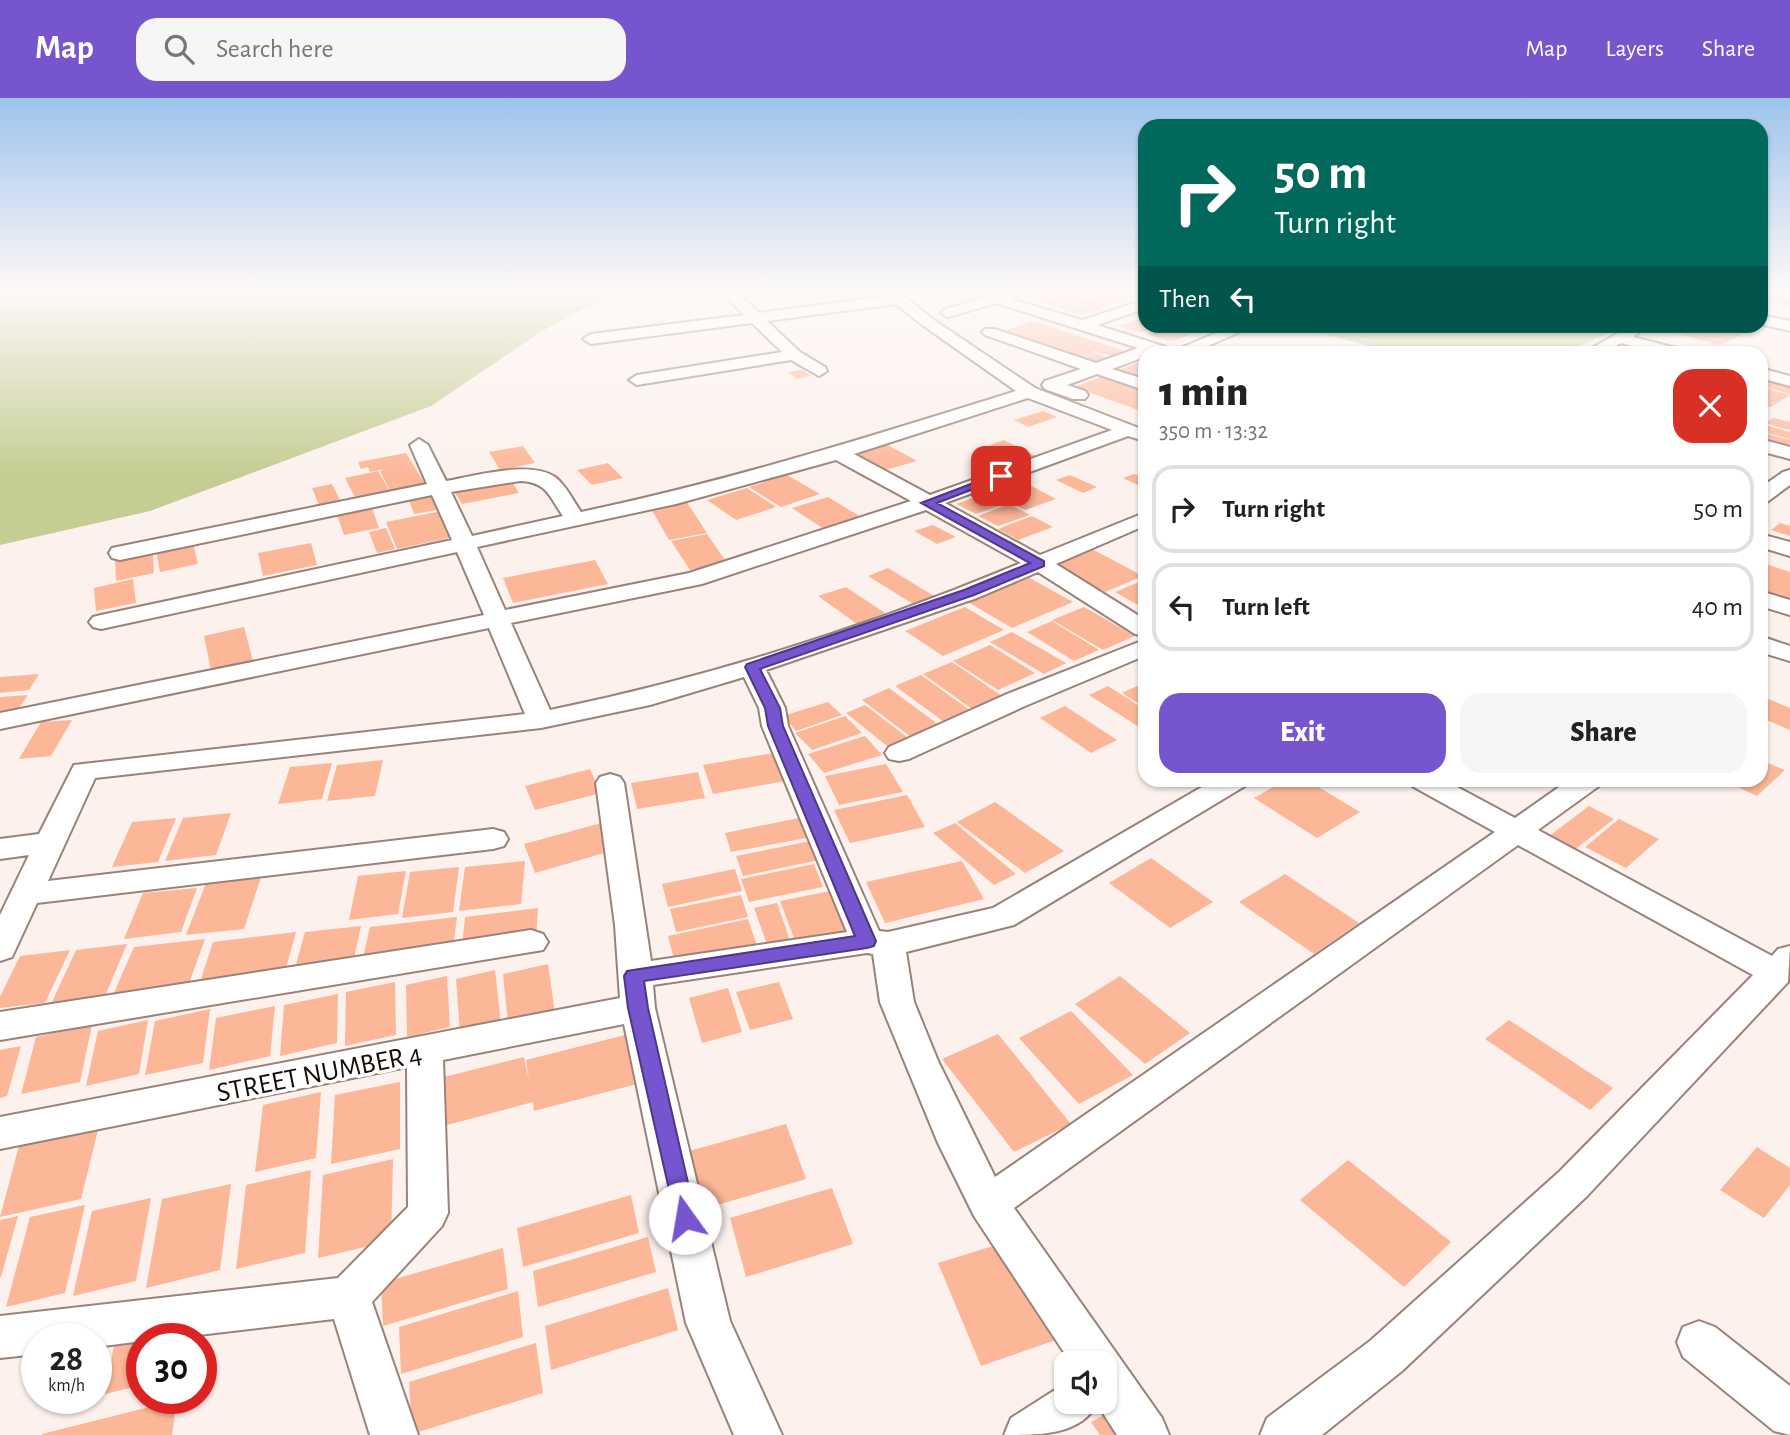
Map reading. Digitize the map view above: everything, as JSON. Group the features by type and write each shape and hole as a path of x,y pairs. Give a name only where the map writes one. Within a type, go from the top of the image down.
{"street":[{"path":"790,351 819,371"},
{"path":"970,351 1029,392 1135,434"},
{"path":"1047,351 1138,382"},
{"path":"1138,354 1051,385 1138,417"},
{"path":"637,380 794,355"},
{"path":"1768,375 1790,380"},
{"path":"101,622 676,498 838,453 1029,392"},
{"path":"0,721 694,579 1135,434"},
{"path":"419,445 541,720"},
{"path":"1768,447 1790,453"},
{"path":"838,453 1040,564 1138,625"},
{"path":"120,553 439,488 520,475 538,476 550,482 576,520"},
{"path":"1768,492 1790,475"},
{"path":"0,949 84,771 541,720 641,699 752,667 969,593 1138,522"},
{"path":"1768,542 1790,549"},
{"path":"1768,601 1790,608"},
{"path":"899,753 1016,700 1138,649"},
{"path":"752,667 772,708 775,726 877,943 915,1049 957,1143 988,1204 1079,1351"},
{"path":"610,783 631,925 636,992 708,1323 758,1435"},
{"name":"STREET NUMBER 4","path":"0,1133 425,1052 636,992 1003,917 1224,787"},
{"path":"1284,1435 1387,1356 1573,1184 1783,965 1517,833 1435,787"},
{"path":"988,1204 1579,787"},
{"path":"26,894 494,839"},
{"path":"0,849 50,843"},
{"path":"0,1027 531,942"},
{"path":"0,1337 349,1297 428,1213 425,1052"},
{"path":"349,1297 394,1435"},
{"path":"1699,1342 1790,1415"},
{"path":"1117,1403 1145,1435"},
{"path":"1028,1435 1054,1414"}],"green space":[{"path":"0,351 512,351 431,406 150,511 0,545"}],"building":[{"path":"1059,351 1093,351 1091,352 1114,360 1099,365"},
{"path":"1096,351 1131,353 1118,358"},
{"path":"1138,362 1138,376 1119,370"},
{"path":"802,370 811,376 797,379 788,372"},
{"path":"1108,374 1138,384 1138,410 1074,387"},
{"path":"1768,381 1790,387 1790,394 1768,388"},
{"path":"1768,389 1790,395 1768,406"},
{"path":"1043,411 1057,417 1028,427 1014,420"},
{"path":"1774,418 1790,422 1790,430 1768,424"},
{"path":"1768,426 1790,432 1790,439 1768,433"},
{"path":"1768,434 1790,440 1790,444 1784,448 1768,443"},
{"path":"1004,440 1037,457 1023,461 990,445"},
{"path":"886,444 917,461 885,470 855,453"},
{"path":"523,446 535,463 500,470 489,452"},
{"path":"406,453 425,484 390,491 380,471 385,469 370,472 368,467 361,469 358,462"},
{"path":"608,463 623,478 592,485 577,470"},
{"path":"378,471 389,490 355,497 345,478"},
{"path":"1134,474 1138,476 1138,485 1123,478"},
{"path":"787,475 820,494 781,507 749,487"},
{"path":"1070,475 1097,487 1083,493 1056,480"},
{"path":"511,480 519,493 462,504 454,491"},
{"path":"1022,481 1056,499 1025,510 990,492"},
{"path":"332,484 340,500 319,505 312,488"},
{"path":"747,488 776,507 736,520 707,500"},
{"path":"987,493 1007,503 976,514 956,504"},
{"path":"435,495 441,509 414,514 409,500"},
{"path":"828,497 861,517 824,529 792,508"},
{"path":"686,501 707,533 669,540 650,507"},
{"path":"1009,504 1030,515 998,526 978,516"},
{"path":"372,508 379,528 344,535 337,515"},
{"path":"442,511 454,537 397,549 386,522"},
{"path":"1032,516 1053,527 1018,540 998,529"},
{"path":"1780,523 1790,526 1790,536 1771,530"},
{"path":"933,525 956,537 937,544 914,531"},
{"path":"386,528 395,549 377,553 369,532"},
{"path":"707,534 727,563 690,570 671,541"},
{"path":"193,543 198,564 160,572 156,551"},
{"path":"311,543 317,565 263,576 258,553"},
{"path":"1092,549 1138,573 1138,578 1105,592 1053,564"},
{"path":"153,552 154,573 116,581 115,559"},
{"path":"595,560 608,584 513,603 503,578"},
{"path":"1768,565 1790,572 1790,605 1768,597"},
{"path":"888,568 934,596 913,604 868,576"},
{"path":"1028,577 1073,602 1012,628 968,602"},
{"path":"133,579 136,603 96,611 94,588"},
{"path":"1138,582 1138,605 1115,592"},
{"path":"846,587 885,613 857,624 818,596"},
{"path":"965,607 1004,630 943,656 905,631"},
{"path":"1084,607 1135,636 1103,650 1052,620"},
{"path":"1052,621 1099,650 1074,661 1027,632"},
{"path":"244,627 254,665 212,675 204,636"},
{"path":"1012,632 1066,663 1044,674 990,642"},
{"path":"990,645 1035,673 998,690 953,661"},
{"path":"952,662 1002,696 972,709 923,674"},
{"path":"39,674 29,690 0,693 0,677"},
{"path":"921,675 971,711 944,722 895,686"},
{"path":"1108,686 1138,705 1138,726 1089,695"},
{"path":"1138,686 1138,703 1122,693"},
{"path":"889,688 939,725 911,737 862,700"},
{"path":"28,695 15,714 0,716 0,697"},
{"path":"1768,699 1790,708 1790,730 1768,720"},
{"path":"828,702 842,715 796,731 783,716"},
{"path":"865,705 912,741 892,750 846,713"},
{"path":"1065,706 1117,740 1091,753 1040,718"},
{"path":"845,716 862,733 812,750 795,733"},
{"path":"72,720 51,756 19,759 41,722"},
{"path":"865,736 882,755 824,773 808,754"},
{"path":"773,753 785,781 713,794 703,765"},
{"path":"383,760 375,796 327,801 337,765"},
{"path":"332,763 322,799 278,804 290,767"},
{"path":"1768,763 1785,770 1768,786"},
{"path":"886,764 903,792 839,805 825,776"},
{"path":"590,769 601,793 535,810 525,786"},
{"path":"698,772 705,798 637,809 631,783"},
{"path":"1273,787 1319,787 1360,812 1317,838 1254,798"},
{"path":"1738,787 1767,787 1757,796"},
{"path":"907,795 925,827 850,843 834,810"},
{"path":"995,802 1064,851 1025,873 957,822"},
{"path":"1589,806 1614,819 1573,851 1548,837"},
{"path":"231,813 216,855 165,861 183,818"},
{"path":"804,817 812,837 731,852 725,833"},
{"path":"176,818 158,862 112,867 132,822"},
{"path":"1619,819 1659,839 1626,868 1585,847"},
{"path":"605,822 618,849 535,873 524,844"},
{"path":"955,823 1016,874 994,885 933,833"},
{"path":"811,841 819,860 743,876 736,856"},
{"path":"1151,858 1213,902 1170,928 1109,883"},
{"path":"525,861 521,904 459,911 465,867"},
{"path":"962,861 984,899 885,923 866,882"},
{"path":"814,864 823,887 749,902 741,879"},
{"path":"459,867 453,912 402,918 410,872"},
{"path":"735,869 742,891 668,907 662,884"},
{"path":"406,871 398,914 349,920 358,876"},
{"path":"1285,874 1359,923 1314,954 1239,902"},
{"path":"261,877 244,929 186,935 206,883"},
{"path":"197,888 181,932 124,939 143,893"},
{"path":"835,890 852,929 795,941 780,901"},
{"path":"741,895 748,917 676,932 670,909"},
{"path":"777,903 791,943 768,947 754,908"},
{"path":"538,908 536,938 462,947 465,917"},
{"path":"457,917 453,948 363,958 370,927"},
{"path":"748,919 757,946 675,964 668,936"},
{"path":"361,926 354,958 296,964 305,932"},
{"path":"296,932 285,972 200,982 213,942"},
{"path":"205,939 188,986 113,995 134,947"},
{"path":"127,944 105,996 52,1002 76,950"},
{"path":"70,950 45,1003 0,1008 0,997 20,956"},
{"path":"548,964 555,1013 508,1023 503,974"},
{"path":"495,970 501,1024 460,1033 456,979"},
{"path":"447,976 450,1027 407,1037 406,985"},
{"path":"1120,976 1190,1033 1145,1064 1075,1004"},
{"path":"395,982 396,1035 345,1046 346,992"},
{"path":"779,982 793,1019 750,1030 736,992"},
{"path":"728,988 742,1032 702,1043 689,998"},
{"path":"338,994 337,1043 280,1056 284,1005"},
{"path":"275,1006 270,1056 209,1070 216,1018"},
{"path":"210,1009 203,1063 145,1075 155,1021"},
{"path":"1071,1011 1133,1075 1079,1104 1019,1038"},
{"path":"148,1020 139,1074 86,1086 98,1031"},
{"path":"1509,1020 1613,1088 1590,1110 1485,1039"},
{"path":"92,1025 80,1082 21,1094 36,1037"},
{"path":"998,1034 1071,1124 1014,1152 942,1059"},
{"path":"625,1035 637,1084 534,1111 533,1102 432,1129 428,1081 524,1057 529,1080 526,1060"},
{"path":"21,1046 7,1096 0,1098 0,1050"},
{"path":"400,1082 400,1149 331,1164 335,1095"},
{"path":"321,1092 316,1158 255,1172 263,1105"},
{"path":"786,1124 806,1179 697,1211 682,1153"},
{"path":"99,1126 81,1199 0,1217 20,1142"},
{"path":"1757,1147 1790,1168 1790,1185 1764,1218 1720,1190"},
{"path":"393,1159 391,1241 318,1258 323,1175"},
{"path":"1348,1160 1451,1242 1404,1287 1300,1200"},
{"path":"311,1170 305,1253 236,1269 246,1185"},
{"path":"231,1184 220,1270 146,1288 162,1199"},
{"path":"832,1188 853,1244 746,1277 730,1218"},
{"path":"631,1195 639,1233 523,1267 517,1228"},
{"path":"151,1198 136,1281 73,1296 92,1211"},
{"path":"85,1205 65,1293 6,1307 30,1217"},
{"path":"18,1216 1,1277 0,1277 0,1220"},
{"path":"648,1237 656,1272 538,1307 533,1271"},
{"path":"1009,1241 1056,1340 981,1366 938,1263"},
{"path":"503,1248 508,1289 383,1326 381,1283"},
{"path":"668,1288 678,1330 551,1370 545,1326"},
{"path":"518,1291 523,1337 401,1374 399,1327"},
{"path":"194,1315 193,1323 163,1323"},
{"path":"126,1332 126,1389 112,1392 112,1356 116,1335"},
{"path":"536,1343 543,1393 412,1434 409,1382"},
{"path":"1117,1409 1135,1435 1100,1435 1091,1422 1106,1414 1117,1414"},
{"path":"126,1413 175,1414 172,1435 42,1434"}],"route":[{"path":"685,1218 638,1008 634,976 867,941 775,726 772,708 752,667 969,593 1040,564 927,503 1001,476"}]}
